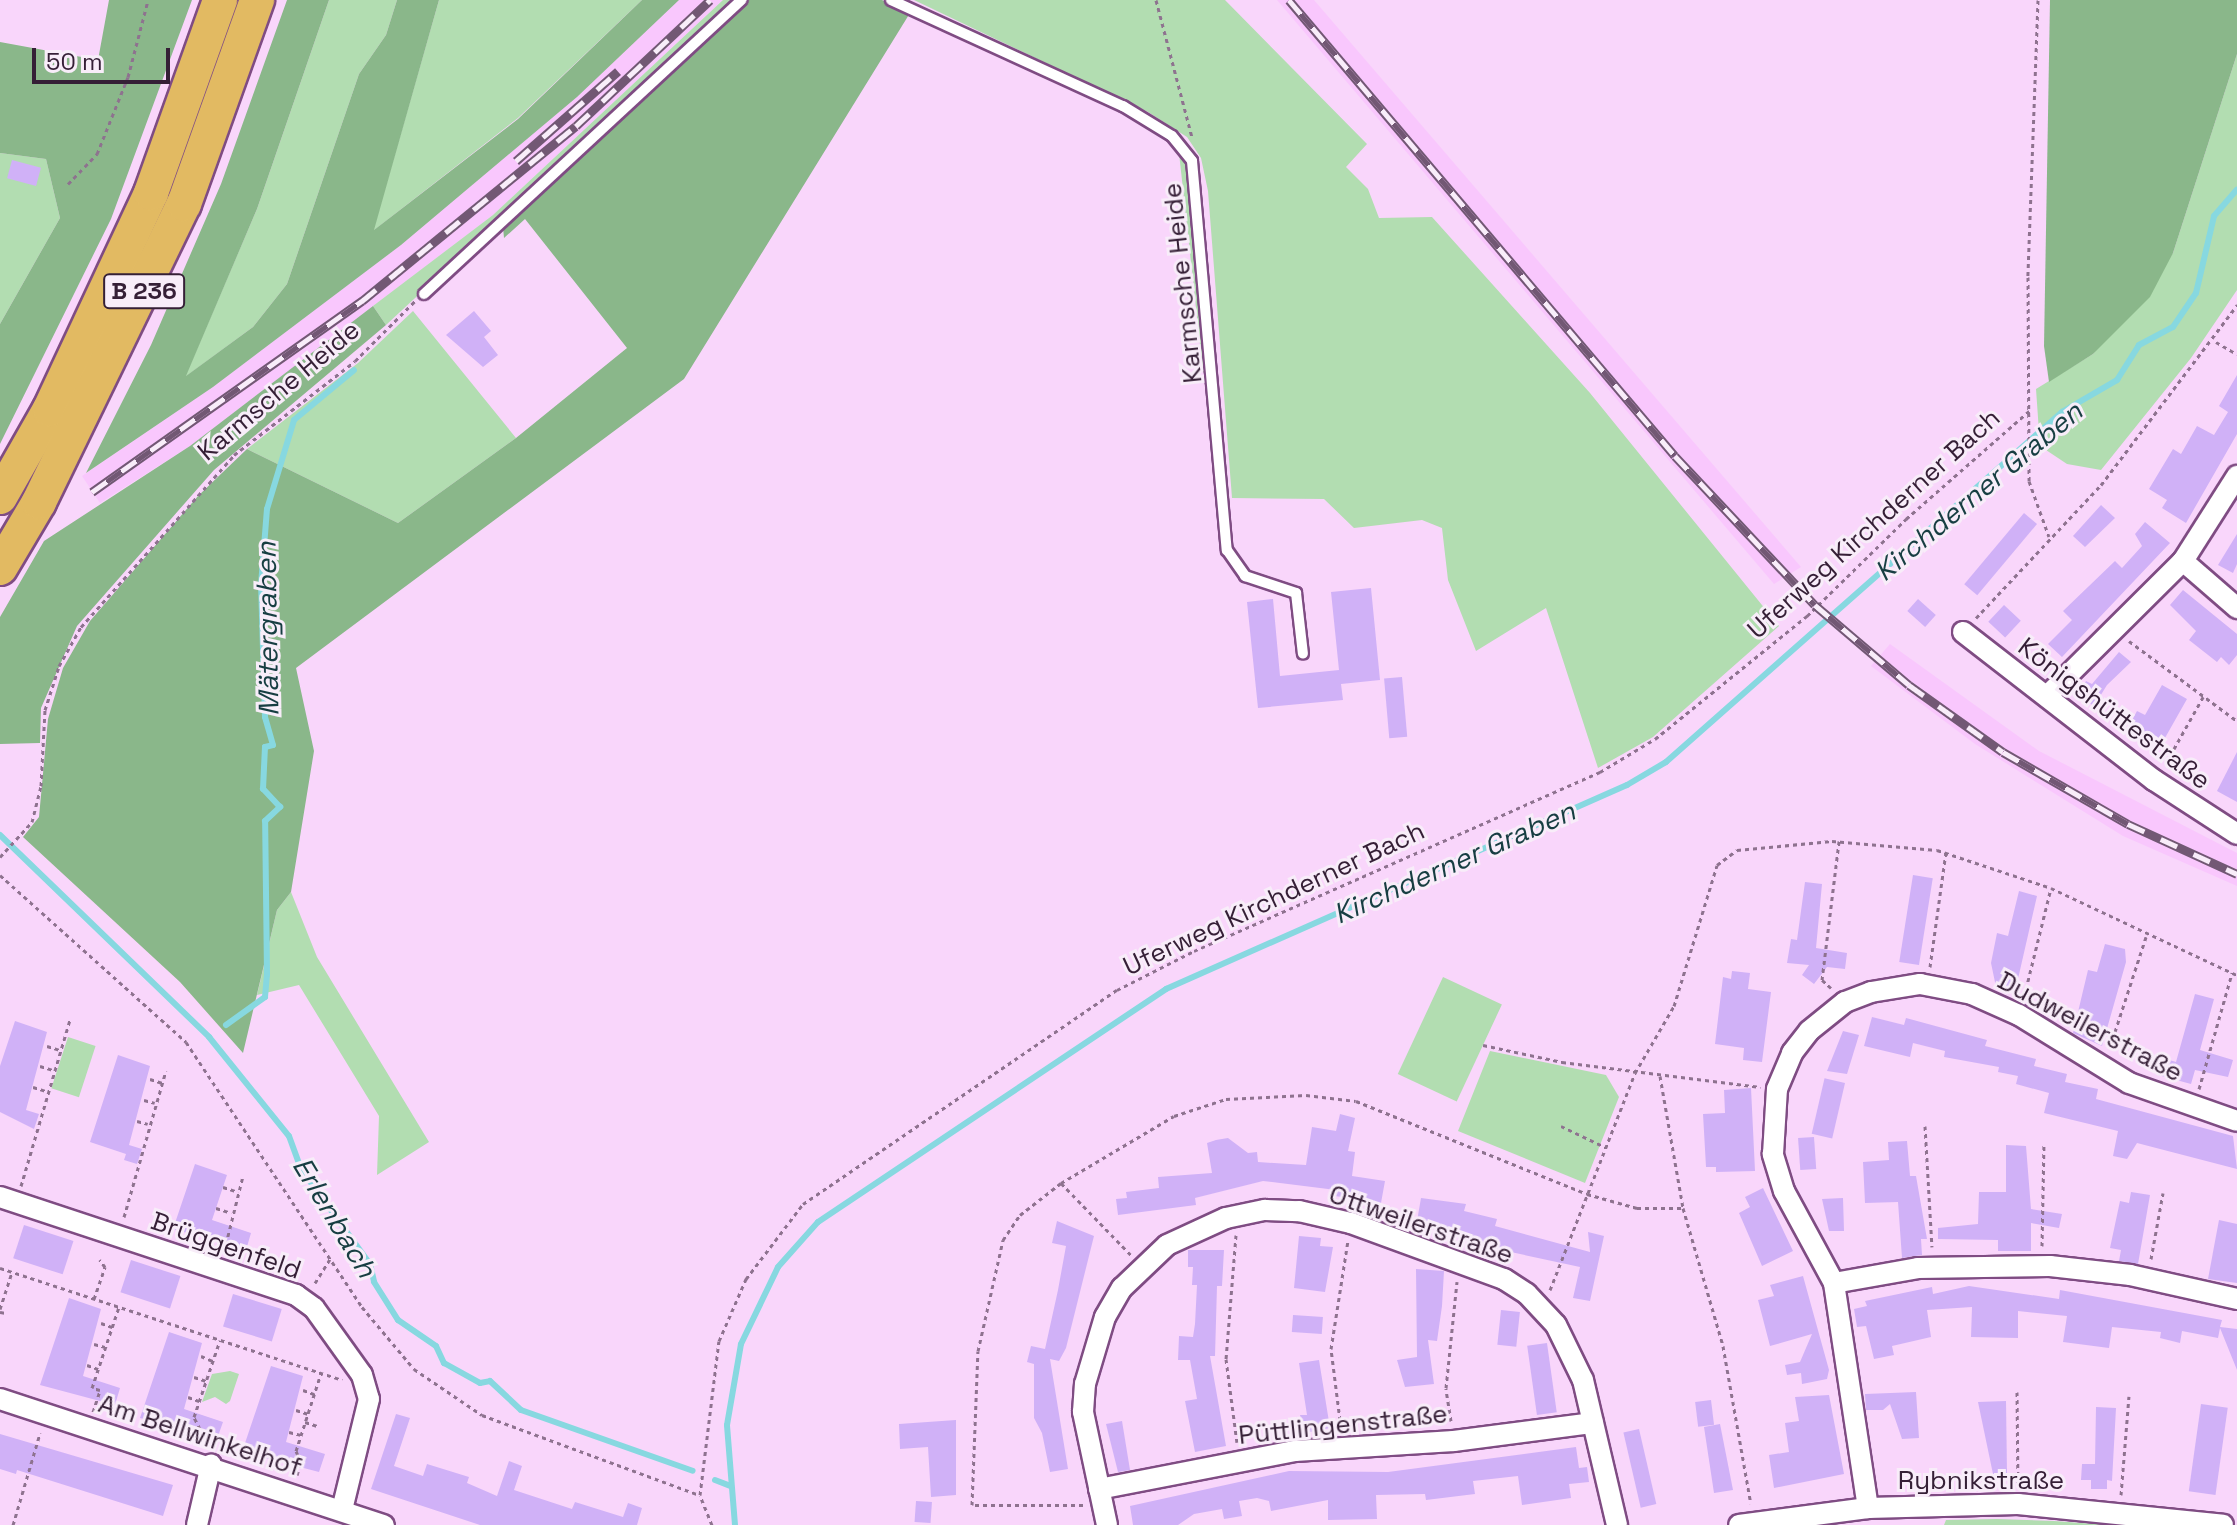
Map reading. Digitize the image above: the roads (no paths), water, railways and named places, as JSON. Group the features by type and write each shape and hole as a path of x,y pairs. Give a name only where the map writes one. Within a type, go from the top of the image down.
{"highway":[{"name":"B 236","path":"0,497 50,409 151,193 220,0"},
{"name":"B 236","path":"0,568 39,502 184,204 257,0"}],"street":[{"path":"2047,696 2183,561 2237,476"},
{"path":"2183,561 2237,608"},
{"name":"Königshüttestraße","path":"1963,632 2154,780 2237,834"},
{"name":"Dudweilerstraße","path":"1868,1508 1834,1283 1784,1191 1777,1167 1773,1107 1777,1089 1792,1053 1822,1017 1845,1002 1871,992 1927,985 1972,994 2019,1015 2104,1069 2193,1108 2237,1121"},
{"name":"Brüggenfeld","path":"8,1199 305,1300 367,1387 368,1411 343,1516"},
{"name":"Ottweilerstraße","path":"1107,1525 1086,1440 1085,1384 1105,1317 1142,1266 1193,1230 1237,1215 1299,1211 1351,1223 1504,1279 1543,1308 1569,1347 1593,1423 1617,1525"},
{"path":"1834,1283 1933,1267 2042,1266 2147,1278 2237,1299"},
{"name":"Am Bellwinkelhof","path":"0,1399 211,1465 292,1493 343,1516 384,1525"},
{"name":"Püttlingenstraße","path":"1099,1489 1240,1460 1344,1447 1454,1441 1593,1423"},
{"path":"197,1525 211,1465"},
{"path":"1938,1504 1939,1525"},
{"name":"Rybnikstraße","path":"1747,1524 1868,1508 2018,1504 2120,1511 2223,1525"}],"lane":[{"path":"424,294 742,0"},
{"name":"Karmsche Heide","path":"891,0 1123,106 1172,136 1192,161 1227,550 1245,576 1296,593 1303,654"}],"waterway":[{"name":"Kirchderner Graben","path":"735,1525 727,1425 741,1344 778,1267 818,1222 1166,989 1627,785 1666,762 2062,412 2117,380 2139,345 2173,327 2196,293 2214,216 2237,190"},
{"name":"Mätergraben","path":"226,1025 265,997 267,974 265,821 280,807 263,789 265,747 273,745 265,717 261,585 267,509 294,420 354,370"},
{"name":"Erlenbach","path":"0,835 209,1037 289,1136 301,1169 370,1264 374,1282 398,1320 436,1346 444,1363 480,1383 490,1381 521,1410 693,1471"},
{"name":"Erlenbach","path":"715,1480 731,1486"}],"railway":[{"path":"92,492 362,301 576,126 710,0"},
{"path":"1289,0 1675,456 1815,605 1909,685 2003,752 2128,824 2237,874"},
{"path":"516,161 618,71"}]}
